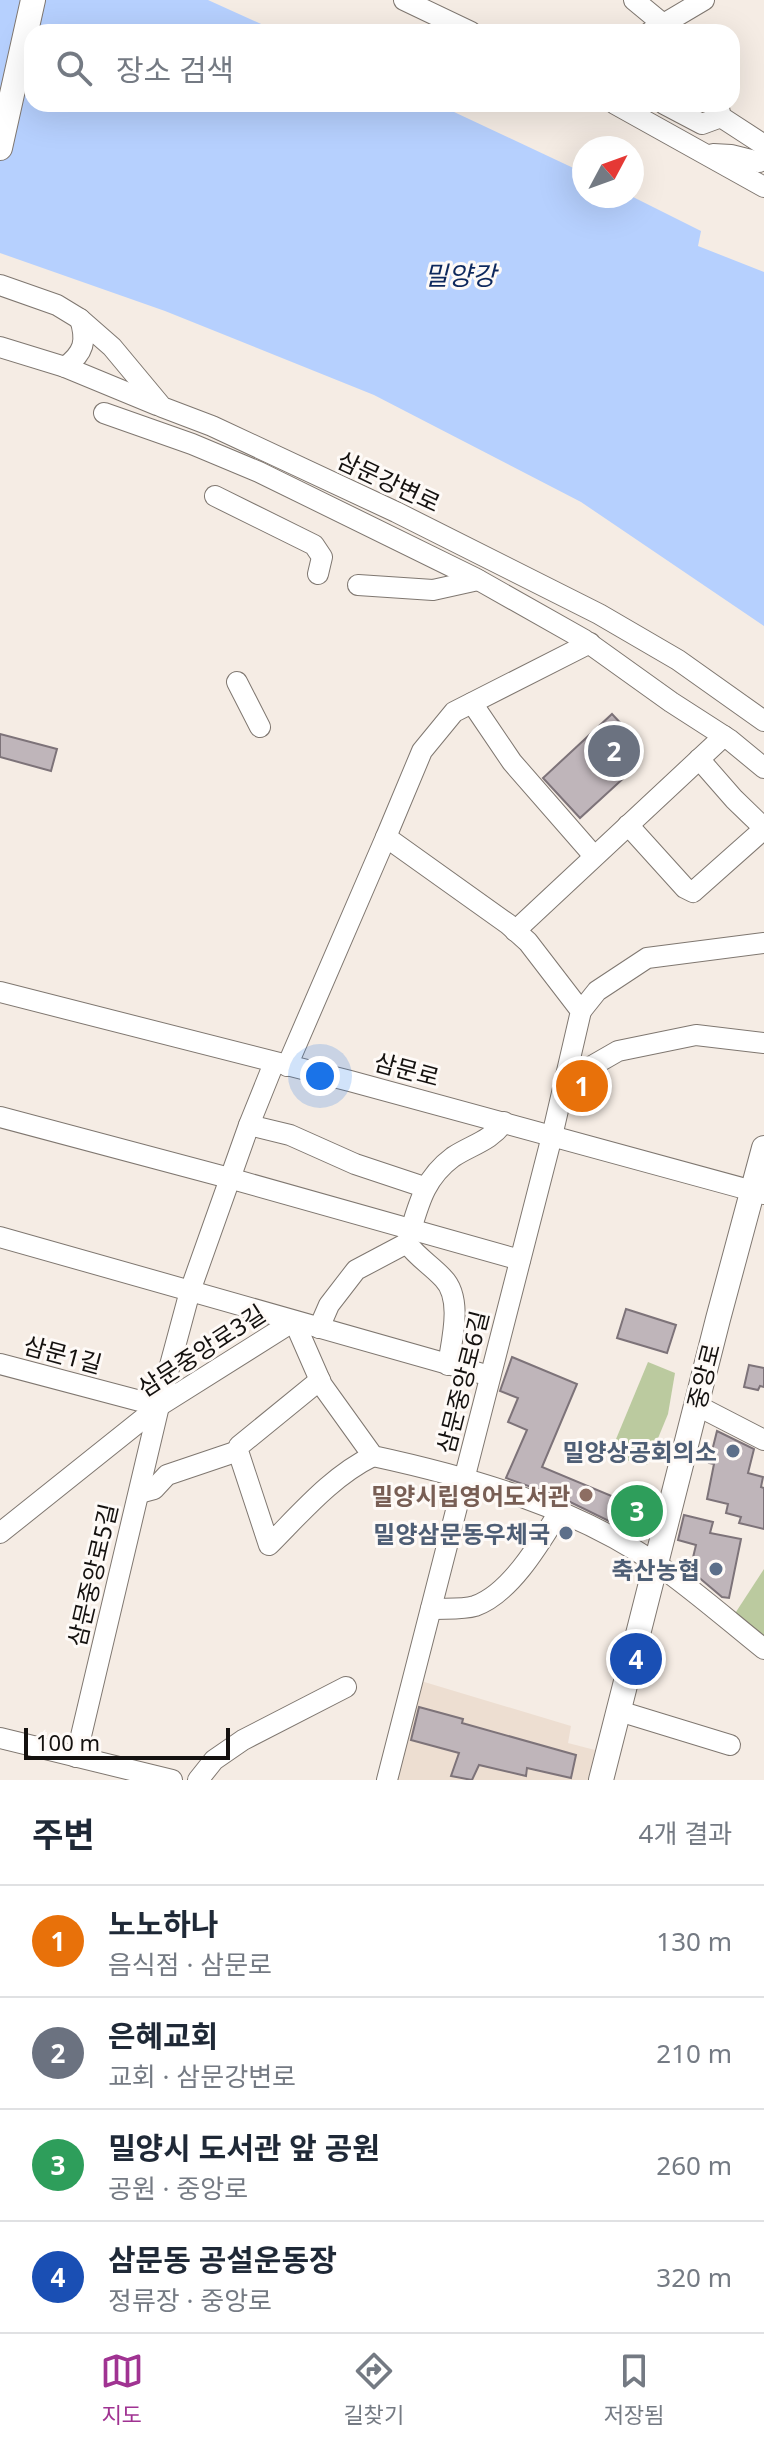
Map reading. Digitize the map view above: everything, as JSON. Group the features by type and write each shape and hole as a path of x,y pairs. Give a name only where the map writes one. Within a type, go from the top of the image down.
{"main road":[{"path":"28,24 33,0"},
{"path":"0,148 24,40"},
{"name":"중앙로","path":"601,1780 696,1405 758,1191 764,1148"}],"street":[{"path":"404,0 454,24"},
{"path":"634,0 653,24"},
{"path":"663,24 704,0"},
{"path":"630,112 764,187"},
{"path":"679,112 702,124 717,112"},
{"path":"721,112 763,159"},
{"path":"706,154 763,159"},
{"name":"삼문강변로","path":"0,285 57,305 80,319 112,347 162,407 212,426 396,512 599,614 678,660 764,721"},
{"path":"65,367 83,351 85,334 80,319"},
{"path":"0,347 65,367 162,407"},
{"path":"104,413 259,472 478,580 590,643 724,736 764,768"},
{"path":"215,496 314,545 322,557 318,574"},
{"path":"358,585 433,590 478,580"},
{"name":"삼문중앙로5길","path":"76,1757 159,1406 190,1291 249,1125 386,837 422,751 454,712 590,643"},
{"path":"237,682 260,727"},
{"path":"472,703 512,762 594,856"},
{"path":"515,931 724,736"},
{"path":"628,825 685,888 693,892 764,828 699,759"},
{"path":"386,837 528,942 581,1011 597,991 647,958 764,943"},
{"name":"삼문로","path":"0,992 758,1191"},
{"name":"삼문중앙로6길","path":"387,1780 552,1136 581,1011"},
{"path":"564,1082 618,1051 696,1035 764,1043"},
{"path":"0,1117 229,1178 409,1236 520,1260"},
{"path":"448,1365 453,1333 452,1289 417,1257 409,1236 424,1187 433,1174 454,1156 497,1132 504,1122"},
{"path":"249,1125 290,1135 355,1164 424,1187"},
{"path":"319,1328 329,1305 356,1270 409,1236"},
{"path":"0,1237 490,1376"},
{"name":"삼문중앙로3길","path":"0,1533 159,1406 294,1321 320,1380 373,1456"},
{"name":"삼문1길","path":"0,1364 159,1406"},
{"path":"320,1380 239,1446 238,1451 269,1545 333,1482 373,1456 464,1477 559,1512 656,1564 764,1649"},
{"path":"696,1405 764,1440"},
{"path":"139,1493 154,1489 167,1475 238,1451"},
{"path":"431,1609 472,1607 489,1600 519,1570 559,1512"},
{"path":"198,1780 214,1760 243,1740 346,1687"},
{"path":"619,1711 730,1745"},
{"path":"0,1738 172,1780"}],"shaded area":[{"path":"421,1681 571,1726 568,1743 595,1750 588,1780 395,1780"}],"green space":[{"path":"648,1362 675,1373 668,1414 647,1465 609,1456"},
{"path":"634,1486 655,1497 647,1540 616,1526"},
{"path":"764,1569 764,1639 734,1615"}],"water":[{"name":"밀양강","path":"0,0 208,0 261,24 24,24 24,112 454,112 572,167 572,208 644,208 644,202 701,231 698,246 764,272 764,626 581,502 374,395 165,311 0,253"}],"building":[{"path":"612,714 641,745 618,766 627,775 580,818 543,778"},
{"path":"0,734 57,749 51,771 0,757"},
{"path":"626,1309 676,1325 667,1353 617,1338"},
{"path":"512,1357 577,1384 542,1467 626,1502 617,1525 562,1498 506,1478 527,1430 508,1422 518,1398 500,1391"},
{"path":"749,1365 764,1368 764,1387 760,1386 758,1390 744,1387"},
{"path":"717,1431 754,1449 748,1473 763,1477 764,1529 739,1523 741,1517 726,1513 728,1504 707,1499 714,1464 709,1463"},
{"path":"684,1515 713,1522 710,1533 741,1539 729,1598 722,1597 690,1570 696,1545 678,1540"},
{"path":"419,1707 463,1719 462,1723 576,1755 571,1778 527,1768 526,1776 479,1765 472,1780 451,1776 459,1753 411,1740"}],"place":[{"name":"은혜교회","path":"614,751"},
{"name":"노노하나","path":"582,1086"},
{"name":"밀양상공회의소","path":"733,1451"},
{"name":"밀양시립영어도서관","path":"586,1495"},
{"name":"밀양시 도서관 앞 공원","path":"637,1511"},
{"name":"밀양삼문동우체국","path":"566,1533"},
{"name":"축산농협","path":"716,1569"},
{"name":"삼문동 공설운동장","path":"636,1659"}]}
